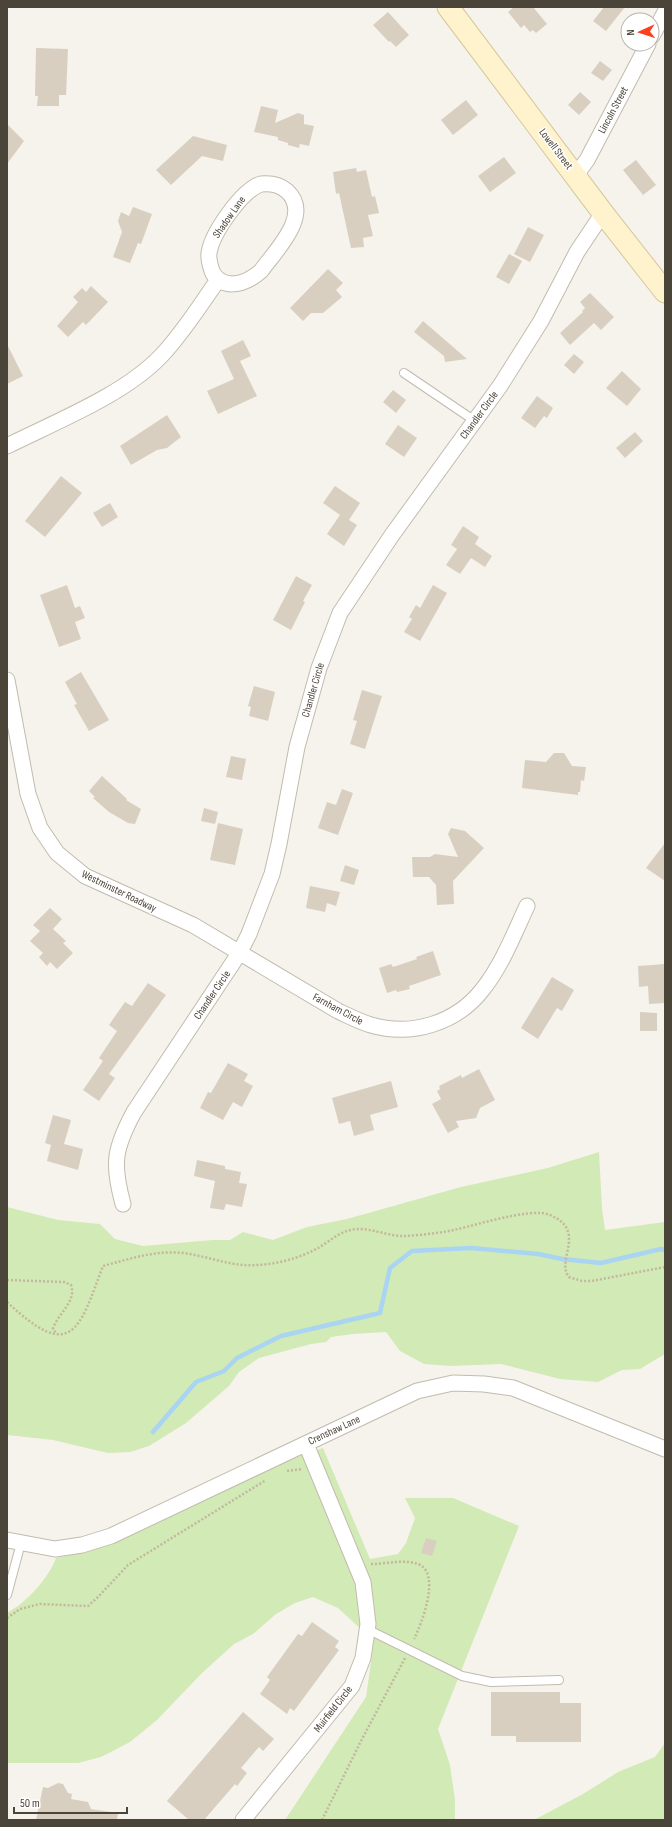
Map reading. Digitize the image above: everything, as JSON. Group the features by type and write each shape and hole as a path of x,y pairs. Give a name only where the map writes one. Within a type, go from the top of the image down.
{"main road":[{"name":"Lowell Street","path":"448,7 576,175 603,213 665,290"}],"street":[{"path":"660,21 665,12"},
{"name":"Lincoln Street","path":"576,175 590,154 644,52"},
{"name":"Shadow Lane","path":"269,184 284,189 290,194 295,203 295,221 261,271 248,281 228,284 218,280 210,267 209,253 217,232 228,216 245,194 254,187 269,184"},
{"name":"Chandler Circle","path":"123,1204 116,1168 118,1149 121,1139 134,1112 240,952 249,934 272,874 297,747 319,668 340,613 392,536 512,367 541,321 577,252 603,213"},
{"path":"7,446 110,394 148,368 172,343 218,280"},
{"name":"Westminster Roadway","path":"7,680 28,794 40,828 57,853 85,876 193,924 240,952"},
{"name":"Farnham Circle","path":"240,952 338,1011 359,1021 386,1029 415,1028 429,1025 450,1017 468,1005 478,995 494,975 527,906"},
{"name":"Crenshaw Lane","path":"14,1542 55,1549 82,1545 111,1536 417,1391 453,1383 484,1384 513,1388 665,1449"},
{"name":"Muirfield Circle","path":"243,1820 352,1686 363,1658 367,1629 367,1604 363,1582 306,1444"}],"lane":[{"path":"404,373 475,421"},
{"path":"8,1595 14,1542"},
{"path":"367,1629 462,1676 491,1682 559,1680"}],"path":[{"path":"7,1302 34,1324 56,1334 69,1333 80,1323 90,1304 102,1266 157,1253 183,1253 231,1264 262,1265 301,1256 318,1248 346,1231 364,1229 400,1236 444,1232 508,1217 541,1213 555,1217 565,1225 569,1238 566,1270 569,1278 588,1281 665,1267"},
{"path":"7,1280 64,1282 71,1285 71,1299 54,1327 56,1334"},
{"path":"284,1472 296,1468 316,1469"},
{"path":"7,1618 20,1609 37,1605 88,1606 128,1565 271,1478"},
{"path":"322,1820 361,1741 386,1697 409,1650 423,1618 429,1592 427,1575 420,1565 367,1564"}],"green space":[{"path":"599,1152 602,1208 605,1230 665,1222 665,1354 640,1369 622,1370 598,1382 560,1379 501,1364 451,1366 424,1364 400,1351 386,1332 353,1334 331,1337 326,1342 311,1344 259,1358 239,1372 229,1386 186,1423 149,1446 130,1452 108,1453 53,1440 7,1435 7,1207 58,1220 100,1224 115,1239 143,1246 230,1240 243,1232 273,1240 307,1227 347,1219 461,1187 548,1168"},
{"path":"323,1448 370,1559 398,1554 406,1543 415,1518 405,1498 453,1498 519,1526 438,1729 450,1765 455,1800 455,1820 285,1820 366,1697 374,1641 338,1608 313,1597 295,1603 276,1614 253,1634 234,1644 202,1673 157,1720 130,1742 101,1757 78,1763 7,1763 7,1613 22,1603 36,1589 48,1574 56,1558 90,1551 140,1530 280,1463"},
{"path":"665,1743 665,1820 534,1820 583,1794 618,1772 655,1757"}],"building":[{"path":"514,7 533,7 547,24 536,33 533,30 530,32 524,25 521,28 508,12"},
{"path":"604,7 625,7 606,31 593,21"},
{"path":"388,12 409,35 396,47 390,41 389,42 373,25"},
{"path":"36,48 68,49 66,95 59,95 59,106 37,106 38,96 35,96"},
{"path":"600,61 612,70 603,81 591,73"},
{"path":"580,92 591,102 579,115 568,105"},
{"path":"466,100 478,115 453,135 441,120"},
{"path":"261,106 278,110 275,123 298,113 304,115 304,124 314,126 309,146 300,144 299,148 278,140 278,137 254,132"},
{"path":"7,124 24,141 7,164"},
{"path":"193,136 227,145 223,161 202,156 171,185 156,170"},
{"path":"504,157 516,173 490,192 478,176"},
{"path":"636,160 656,185 643,195 623,170"},
{"path":"356,168 357,172 366,170 372,197 375,196 379,213 368,215 373,236 363,238 364,247 351,248 339,193 336,194 333,172"},
{"path":"133,207 152,214 141,244 138,243 130,263 113,257 122,232 118,221 121,212 129,216"},
{"path":"528,227 544,235 530,262 514,254"},
{"path":"509,254 522,261 509,284 496,277"},
{"path":"328,269 343,283 336,290 342,297 323,313 311,313 303,321 290,308"},
{"path":"91,286 108,302 86,325 83,322 68,337 57,326 78,302 73,297 82,288 86,292"},
{"path":"590,293 614,317 601,330 594,323 570,345 560,333 583,312 582,311 585,308 580,302"},
{"path":"423,321 467,359 445,362 444,356 414,332"},
{"path":"243,340 251,356 240,361 257,396 218,414 207,391 234,379 221,351"},
{"path":"7,344 23,376 7,384"},
{"path":"574,354 584,362 574,374 564,365"},
{"path":"622,371 641,389 627,406 606,388"},
{"path":"393,390 406,400 396,413 383,402"},
{"path":"537,396 553,408 547,418 544,416 535,428 521,418"},
{"path":"167,415 181,437 167,448 157,450 131,465 120,446"},
{"path":"398,425 417,438 404,457 385,444"},
{"path":"635,432 643,441 625,458 616,448"},
{"path":"61,476 82,493 45,537 25,521"},
{"path":"335,486 360,503 349,520 357,525 344,546 327,534 340,515 323,503"},
{"path":"110,503 118,517 102,527 93,513"},
{"path":"463,526 479,537 475,544 492,556 485,567 471,558 460,574 446,565 457,549 451,545"},
{"path":"296,576 312,585 303,601 305,602 291,630 273,620"},
{"path":"67,585 75,608 80,606 85,618 75,622 81,639 59,647 40,595"},
{"path":"433,585 447,593 420,641 404,632 412,619 409,617 416,605 420,608"},
{"path":"81,672 109,720 89,731 74,705 77,704 65,682"},
{"path":"254,686 275,692 268,721 249,716 251,707 248,706"},
{"path":"362,690 382,696 365,749 350,744 357,721 353,720"},
{"path":"554,753 564,753 572,766 586,767 584,781 581,780 580,792 578,792 578,795 522,788 525,760 546,762"},
{"path":"231,756 246,759 242,780 226,777"},
{"path":"102,776 127,799 126,800 141,809 135,824 128,823 109,812 93,798 95,797 89,791"},
{"path":"342,789 353,793 338,835 318,828 327,802 336,805"},
{"path":"204,808 218,812 215,824 201,821"},
{"path":"218,823 243,829 235,865 210,860"},
{"path":"451,828 465,831 484,848 453,881 454,904 437,905 436,885 429,877 413,877 412,857 430,857 435,854 458,857 448,834"},
{"path":"665,843 665,881 646,868"},
{"path":"345,865 359,870 354,885 340,881"},
{"path":"310,886 340,892 336,906 327,903 325,912 306,908"},
{"path":"50,908 62,919 53,929 66,941 63,943 73,953 57,969 50,962 47,966 39,957 43,953 30,941 40,931 33,925"},
{"path":"433,951 441,975 409,986 410,989 397,992 396,990 387,993 379,968 391,964 393,967 417,959 416,957"},
{"path":"665,964 665,1003 649,1004 648,986 639,987 638,966"},
{"path":"552,977 574,990 562,1011 557,1008 538,1039 521,1028"},
{"path":"148,983 166,995 109,1074 115,1078 99,1101 83,1090 103,1061 99,1058 117,1031 109,1025 125,1002 132,1006"},
{"path":"640,1012 657,1013 657,1031 640,1031"},
{"path":"228,1063 248,1074 244,1081 253,1086 242,1107 233,1102 223,1120 200,1108 208,1092 211,1093"},
{"path":"479,1069 495,1100 480,1108 476,1118 456,1121 459,1127 448,1133 432,1104 441,1099 437,1091 440,1089 439,1086 461,1075 462,1078"},
{"path":"391,1081 398,1107 370,1115 374,1130 354,1136 350,1121 339,1124 332,1098"},
{"path":"53,1115 71,1120 64,1144 83,1149 78,1170 47,1161 51,1145 45,1143"},
{"path":"197,1160 225,1166 225,1169 241,1172 239,1183 247,1184 242,1207 226,1204 224,1210 210,1208 215,1181 194,1176"},
{"path":"426,1538 437,1541 432,1556 421,1553"},
{"path":"312,1622 339,1641 335,1647 339,1650 294,1711 290,1708 287,1714 260,1694 270,1680 267,1677 298,1634 302,1636"},
{"path":"491,1692 560,1692 560,1703 581,1703 581,1742 516,1742 516,1736 491,1736"},
{"path":"243,1712 274,1739 263,1751 259,1747 241,1768 247,1773 237,1786 235,1784 204,1820 189,1820 167,1801"},
{"path":"58,1783 63,1784 68,1793 72,1794 71,1799 88,1802 91,1809 118,1813 117,1820 36,1820 43,1787 48,1788"}],"waterway":[{"path":"153,1432 196,1382 224,1371 237,1358 281,1336 380,1313 390,1268 412,1251 471,1248 538,1254 562,1259 601,1263 661,1249 665,1250"}]}
